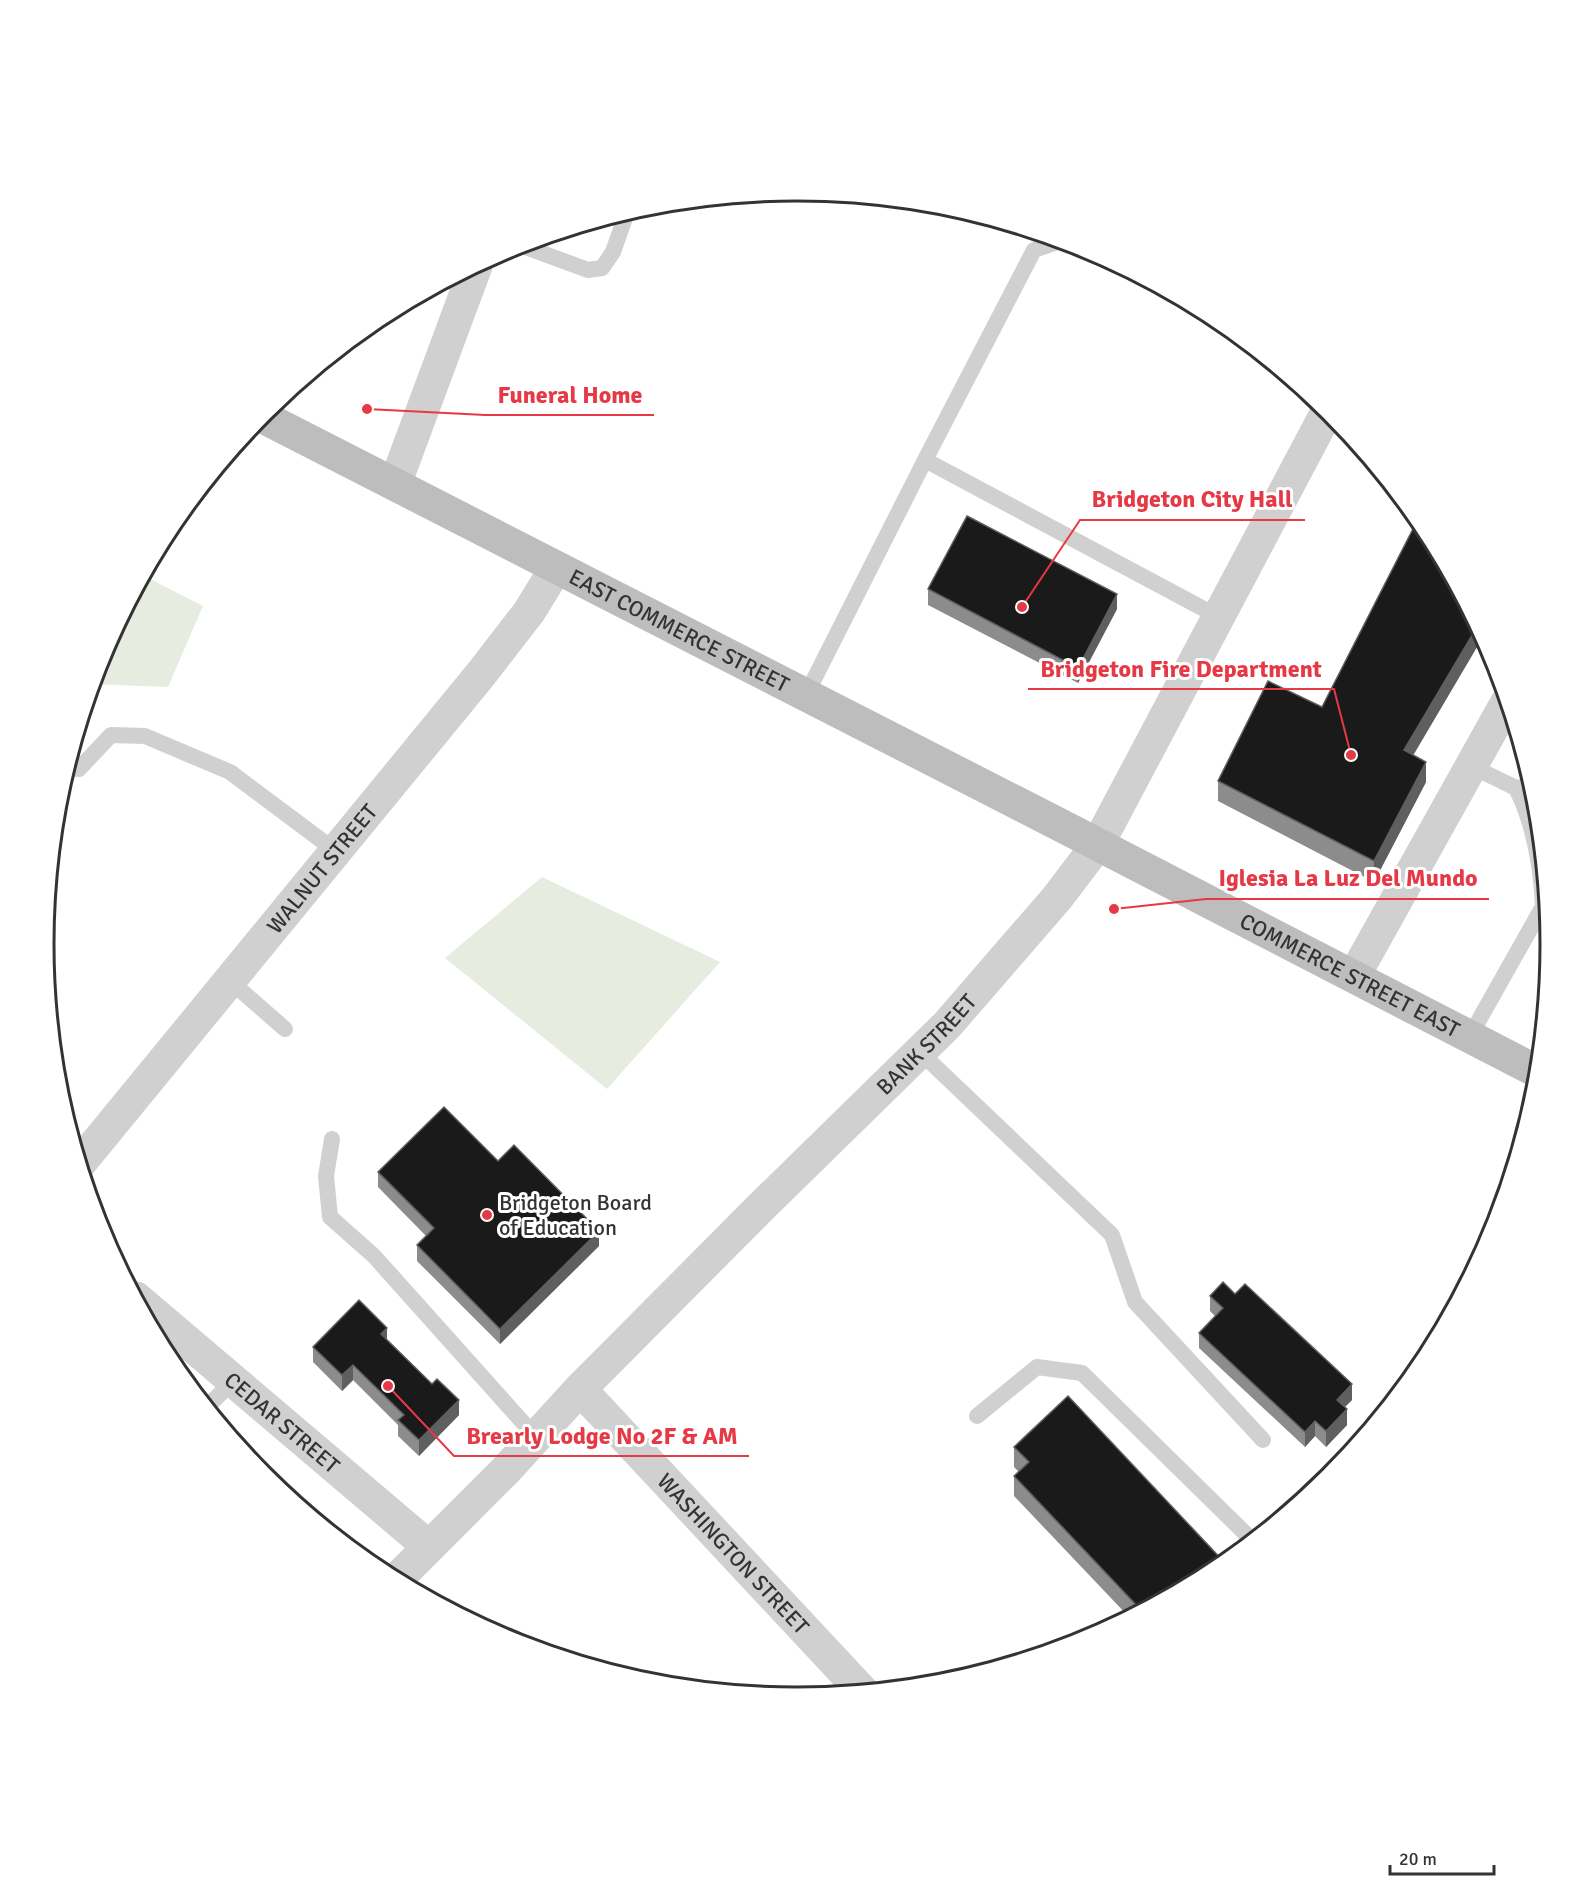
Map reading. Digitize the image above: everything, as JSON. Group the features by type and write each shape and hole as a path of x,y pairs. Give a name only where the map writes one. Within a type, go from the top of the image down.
{"street":[{"path":"395,484 472,276"},
{"name":"BANK STREET","path":"402,1574 580,1389 764,1203 947,1025 1057,898 1098,844 1323,420"},
{"name":"EAST COMMERCE STREET","path":"270,421 1098,844"},
{"name":"WALNUT STREET","path":"85,1157 488,665 530,612 556,568"},
{"path":"1354,975 1502,710"},
{"name":"COMMERCE STREET EAST","path":"1098,844 1530,1068"},
{"name":"CEDAR STREET","path":"151,1311 429,1547"},
{"name":"WASHINGTON STREET","path":"580,1389 856,1685"}],"lane":[{"path":"534,250 588,270 602,268 613,252 623,223"},
{"path":"806,695 1034,250 1047,245"},
{"path":"925,460 1217,616"},
{"path":"75,769 79,769 111,735 145,736 230,772 337,852"},
{"path":"1471,766 1523,786"},
{"path":"1525,795 1530,826"},
{"path":"1470,1036 1539,914"},
{"path":"230,981 285,1029"},
{"path":"920,1052 1112,1235 1135,1302 1263,1440"},
{"path":"332,1139 326,1176 330,1217 374,1256 536,1437"},
{"path":"977,1416 1037,1367 1082,1373 1247,1535"},
{"path":"212,1402 233,1381"}],"shaded area":[{"path":"151,579 203,606 168,687 101,684 131,616"},
{"path":"542,877 720,962 607,1089 445,958"}],"building":[{"path":"967,516 1117,594 1078,668 928,589"},
{"path":"1413,529 1440,573 1472,636 1404,750 1426,762 1374,861 1218,781 1268,681 1322,707"},
{"name":"Bridgeton Board of Education","path":"444,1107 498,1161 514,1145 599,1231 500,1329 417,1245 434,1228 378,1172"},
{"path":"1223,1282 1235,1294 1245,1284 1352,1384 1337,1400 1347,1409 1326,1431 1315,1421 1305,1432 1199,1333 1223,1308 1210,1296"},
{"path":"359,1300 387,1328 381,1334 432,1384 437,1379 459,1400 419,1440 398,1420 404,1415 353,1365 342,1375 313,1347"},
{"path":"1068,1396 1218,1556 1137,1605 1014,1476 1029,1462 1014,1447"}],"place":[{"name":"Funeral Home","path":"367,409"},
{"name":"Bridgeton City Hall","path":"1022,607"},
{"name":"Bridgeton Fire Department","path":"1351,755"},
{"name":"Iglesia La Luz Del Mundo","path":"1114,909"},
{"name":"Bridgeton Board of Education","path":"487,1215"},
{"name":"Brearly Lodge No 2F & AM","path":"388,1386"}]}
